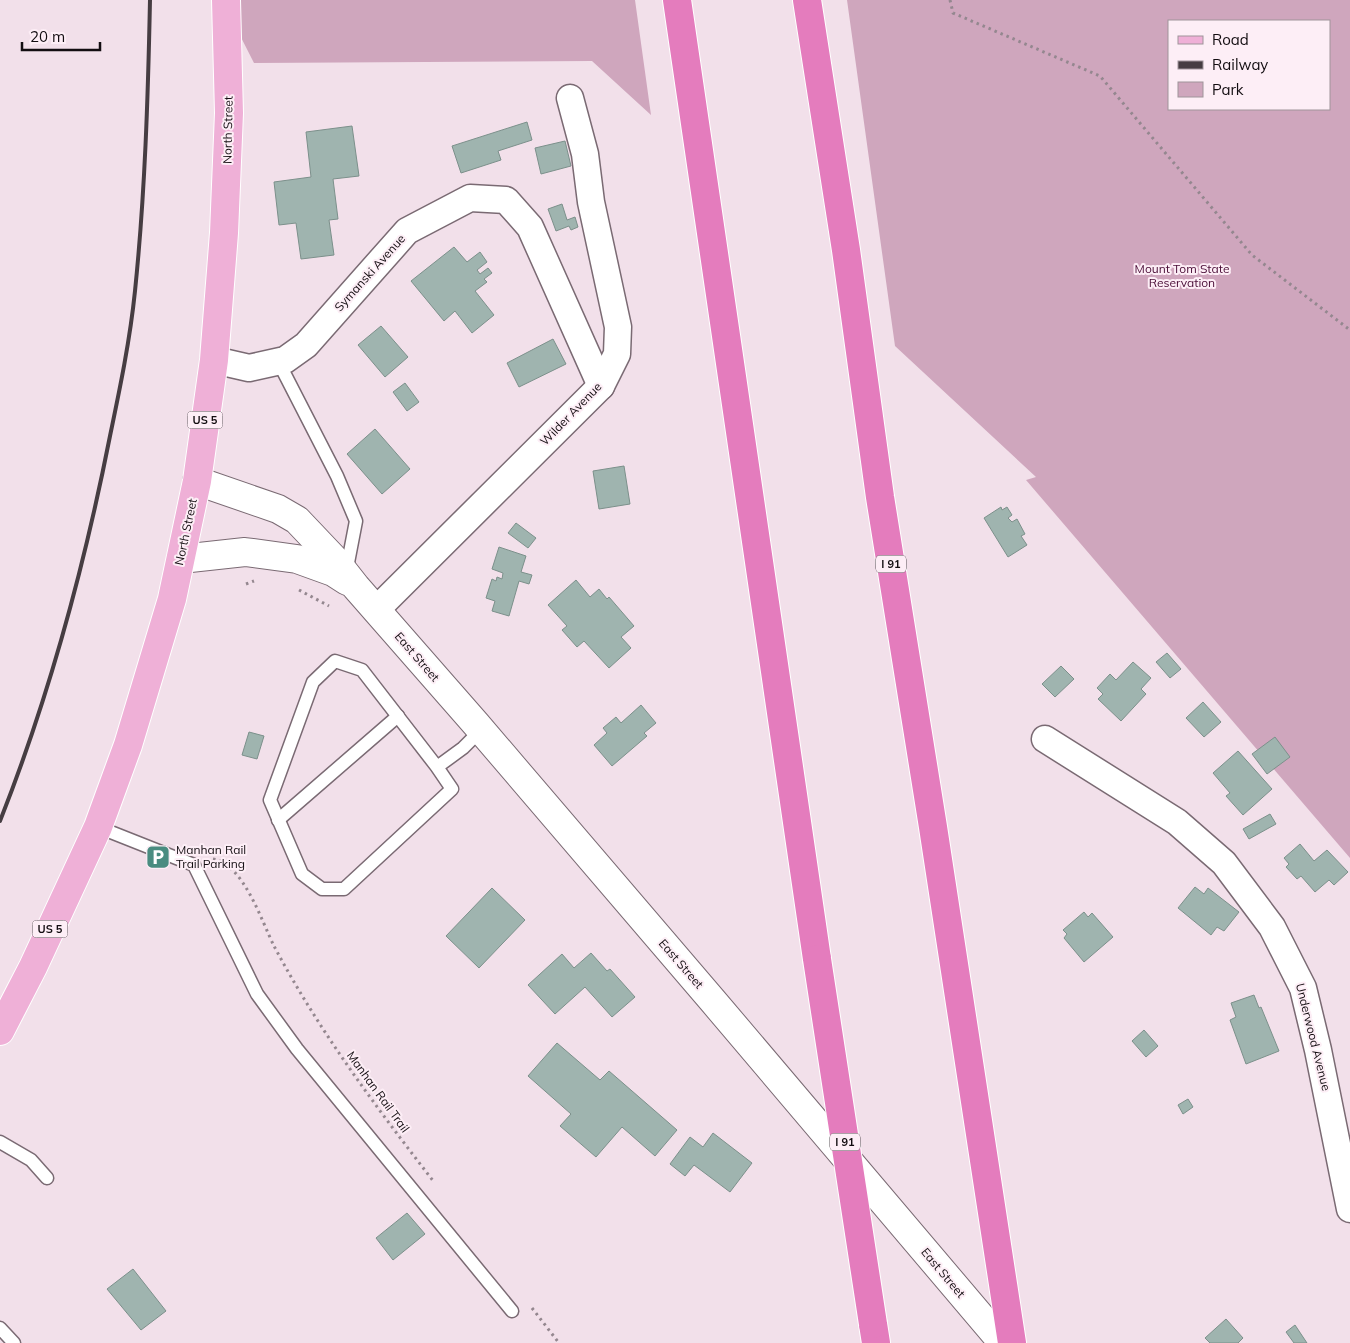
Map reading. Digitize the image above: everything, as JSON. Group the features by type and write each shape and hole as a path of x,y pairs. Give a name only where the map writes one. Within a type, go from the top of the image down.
{"highway":[{"name":"I 91","path":"677,0 817,959 875,1334"},
{"name":"I 91","path":"807,0 846,250 880,497 980,1128 1012,1343"}],"main road":[{"name":"North Street","path":"0,1031 33,967 98,827 128,745 172,599 181,559 197,481 214,360 224,233 229,112 226,0"},
{"name":"East Street","path":"197,481 278,509 297,520 481,730 1002,1343"},
{"name":"East Street","path":"181,559 245,552 297,559 351,580"}],"street":[{"name":"Wilder Avenue","path":"376,610 601,386 617,354 618,327 591,202 585,154 570,98"},
{"name":"Symanski Avenue","path":"214,360 249,368 285,360 306,345 407,231 470,198 506,200 530,227 601,386"},
{"name":"Underwood Avenue","path":"1045,739 1177,822 1224,863 1272,927 1303,988 1318,1050 1350,1209"}],"lane":[{"path":"278,361 337,476 356,521 351,580"},
{"path":"335,660 362,670 437,766 452,789 344,889 322,890 302,874 270,800 313,682 335,660"},
{"path":"278,820 398,716"},
{"path":"437,766 463,748 481,730"},
{"path":"98,827 194,865 257,994 297,1049 512,1311"},
{"path":"0,1142 31,1160 47,1178"},
{"path":"0,1328 14,1343"}],"path":[{"path":"950,0 953,13 1100,76 1252,255 1350,330"},
{"path":"246,584 260,580"},
{"path":"298,590 329,606"},
{"name":"Manhan Rail Trail","path":"194,865 207,860 221,861 229,865 236,874 251,898 289,974 310,1009 380,1113 440,1189"},
{"path":"528,1304 559,1343"}],"green space":[{"path":"222,0 635,0 651,115 592,61 254,63"},
{"name":"Mount Tom State Reservation","path":"847,0 1350,0 1350,858 1026,480 1036,477 895,346"}],"building":[{"path":"527,122 532,140 498,151 501,160 461,173 452,146"},
{"path":"352,126 359,176 333,179 338,219 329,220 334,255 301,259 296,223 279,225 274,182 311,177 306,132"},
{"path":"565,141 571,166 541,174 535,148"},
{"path":"562,204 567,220 575,217 578,227 571,230 569,226 556,231 548,209"},
{"path":"454,247 467,262 480,252 487,262 477,270 480,274 488,268 492,273 484,279 487,282 475,291 494,315 472,333 455,311 444,321 411,281"},
{"path":"381,326 408,357 385,377 358,345"},
{"path":"553,339 566,364 519,387 507,363"},
{"path":"405,383 419,402 407,411 393,392"},
{"path":"375,429 410,469 382,494 347,454"},
{"path":"624,466 630,504 599,509 593,471"},
{"path":"1001,507 1002,510 1007,507 1012,515 1008,518 1012,522 1017,519 1025,534 1021,536 1027,545 1008,557 984,518"},
{"path":"516,523 536,538 528,548 508,533"},
{"path":"499,547 526,556 521,572 532,575 529,584 519,581 509,616 492,611 495,601 486,598 492,579 496,581 497,577 502,579 503,573 492,569"},
{"path":"576,580 590,597 599,589 607,599 609,597 634,626 621,637 631,648 609,668 584,641 577,647 562,630 567,626 548,605"},
{"path":"1167,653 1181,669 1170,678 1156,662"},
{"path":"1133,662 1151,678 1141,689 1146,694 1121,721 1098,699 1103,694 1097,688 1110,674 1116,680"},
{"path":"1061,666 1074,679 1055,697 1042,684"},
{"path":"1203,702 1221,722 1204,737 1186,718"},
{"path":"641,705 656,723 644,733 647,736 612,766 594,745 607,733 603,728 616,717 621,723"},
{"path":"249,732 264,736 257,759 242,755"},
{"path":"1275,737 1290,757 1267,774 1252,754"},
{"path":"1238,751 1272,789 1243,815 1226,796 1230,793 1213,773"},
{"path":"1270,814 1276,824 1249,839 1243,829"},
{"path":"1300,844 1314,861 1327,850 1348,872 1334,885 1329,880 1315,892 1301,876 1297,879 1286,867 1289,864 1284,858"},
{"path":"1195,887 1204,894 1208,888 1239,912 1224,931 1217,927 1211,935 1178,908"},
{"path":"492,888 525,920 479,968 446,936"},
{"path":"1084,912 1088,917 1092,913 1113,937 1084,962 1064,938 1067,934 1063,930"},
{"path":"591,953 607,971 610,969 635,997 612,1017 585,987 555,1014 528,985 562,954 574,968"},
{"path":"1254,995 1259,1008 1261,1007 1279,1051 1246,1064 1230,1020 1236,1017 1231,1003"},
{"path":"1144,1030 1158,1046 1146,1057 1132,1041"},
{"path":"557,1043 600,1080 609,1071 677,1130 655,1156 622,1127 596,1157 560,1126 571,1114 528,1076"},
{"path":"1188,1099 1193,1107 1183,1114 1178,1105"},
{"path":"713,1133 752,1163 730,1192 694,1165 685,1176 670,1164 690,1137 703,1147"},
{"path":"407,1213 425,1234 393,1260 376,1238"},
{"path":"133,1269 166,1311 141,1330 107,1289"},
{"path":"1226,1319 1243,1338 1238,1343 1210,1343 1205,1338"},
{"path":"1295,1325 1307,1343 1294,1343 1286,1332"}],"railway":[{"path":"0,821 34,727 64,632 100,485 124,364 133,309 144,182 150,0"}],"place":[{"name":"Manhan Rail Trail Parking","path":"158,857"}]}
